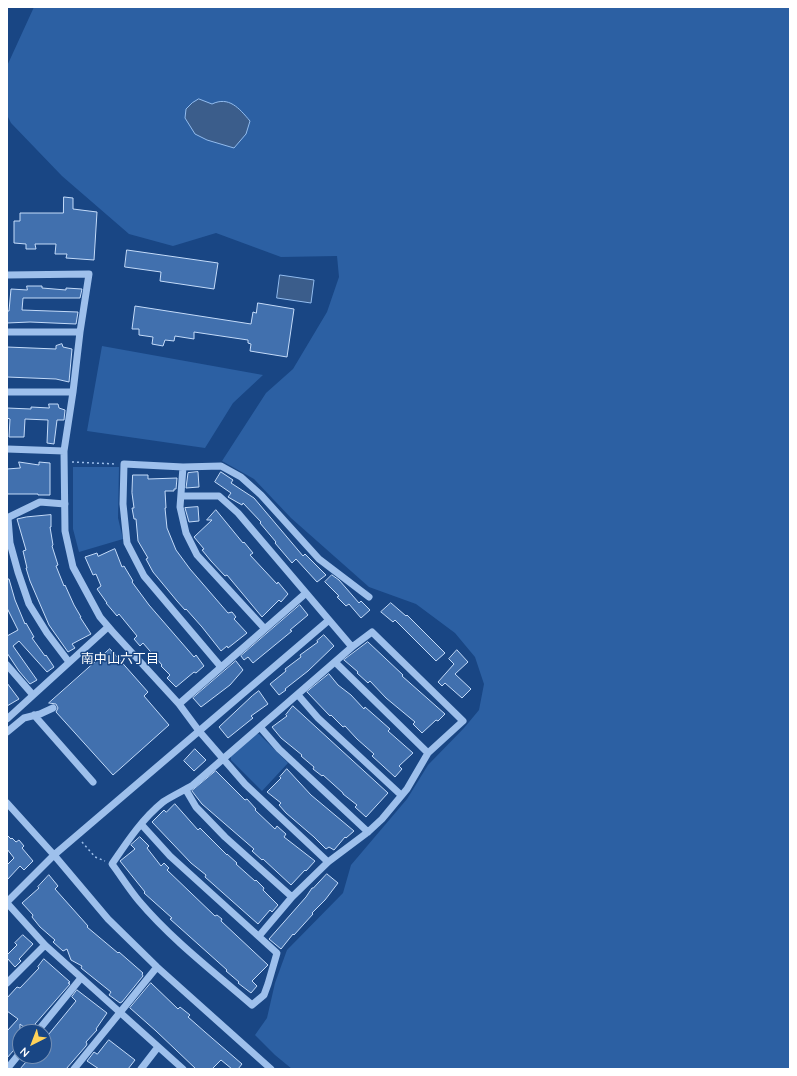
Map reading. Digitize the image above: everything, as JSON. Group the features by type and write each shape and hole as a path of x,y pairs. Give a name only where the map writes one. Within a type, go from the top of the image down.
{"street":[{"path":"7,275 89,274 64,450 65,531 73,567 100,617 179,704 199,731 245,784 328,862"},
{"path":"7,332 80,332"},
{"path":"7,392 73,392"},
{"path":"7,449 64,450"},
{"path":"221,667 144,576 128,543 123,504 124,464 183,467 221,466 241,477 261,495 319,559 369,597"},
{"path":"183,467 180,507 186,533 197,555 266,629"},
{"path":"181,496 219,496 238,513 352,647"},
{"path":"65,504 40,502 8,518 10,543 29,604 47,634 69,662"},
{"path":"179,704 306,593"},
{"path":"183,1069 45,945 7,902 54,855 329,620"},
{"path":"7,719 108,626"},
{"path":"141,824 170,856 277,953 264,995 252,1006 154,917 139,901 112,864 141,824 164,802 193,785 352,647 372,632 463,721 428,753 407,788 382,819 368,832 328,862 292,898 259,936"},
{"path":"335,662 428,753"},
{"path":"7,665 33,695"},
{"path":"298,695 318,718 401,795"},
{"path":"7,732 24,718 34,716 53,708"},
{"path":"34,716 93,782"},
{"path":"260,727 279,749 368,832"},
{"path":"186,790 196,807 225,837 292,898"},
{"path":"7,802 108,919 157,967 271,1069"},
{"path":"7,983 45,945"},
{"path":"74,1069 157,967"},
{"path":"44,1024 81,978"},
{"path":"141,1069 158,1047"}],"path":[{"path":"64,461 124,464"},
{"path":"81,840 95,856 112,864"}],"shaded area":[{"path":"34,7 790,7 790,1069 292,1069 255,1035 267,1018 275,983 287,950 343,893 351,865 407,799 428,765 464,728 479,710 484,684 475,657 455,633 416,604 369,587 291,518 254,479 222,461 266,393 293,369 327,312 339,277 337,256 281,257 216,233 173,246 129,234 62,176 11,123 7,115 7,66"},
{"path":"199,99 212,104 224,101 229,102 238,108 250,121 246,134 234,148 207,140 195,134 185,118 186,109"},
{"path":"280,275 314,280 311,303 277,298"},
{"path":"102,346 263,375 233,403 205,448 87,431"},
{"path":"73,467 119,467 118,518 123,539 79,552 73,529"},
{"path":"256,734 259,734 288,763 262,791 231,760 231,755"}],"building":[{"path":"64,197 73,198 73,209 97,212 94,260 66,258 67,254 55,254 56,244 35,244 36,249 26,249 26,244 14,243 14,221 20,221 20,213 63,213"},
{"path":"127,250 218,263 214,289 160,281 161,272 125,267"},
{"path":"27,286 42,286 42,288 66,290 66,288 82,289 80,298 23,298 22,310 78,312 76,324 30,322 7,323 7,311 9,311 11,289 27,290"},
{"path":"258,303 294,309 287,357 250,351 251,344 248,343 248,340 194,332 194,339 175,336 174,341 165,340 163,346 152,344 153,337 139,335 139,329 132,329 135,306 251,324 253,312 256,313"},
{"path":"62,344 63,347 72,349 69,382 56,379 7,377 7,347 56,349 56,346"},
{"path":"49,404 58,404 59,408 65,410 64,420 57,420 54,444 47,443 48,420 25,419 24,437 9,437 10,419 7,418 7,408 49,408"},
{"path":"19,462 39,465 39,462 50,463 50,495 7,494 7,469 20,468"},
{"path":"198,472 199,487 186,488 188,473"},
{"path":"221,472 233,480 231,483 254,498 303,556 305,554 326,575 317,582 296,559 292,563 275,543 276,542 260,523 261,522 243,503 242,505 228,497 231,493 215,482"},
{"path":"133,475 148,475 148,479 177,478 176,489 174,489 174,491 165,491 167,528 176,550 190,569 228,613 232,612 236,617 234,619 247,633 228,648 227,646 221,651 202,627 186,609 185,610 153,572 146,559 148,558 138,541 136,519 134,519 132,508 134,508 132,493"},
{"path":"198,507 199,521 189,522 185,508"},
{"path":"216,510 253,553 250,555 277,584 278,582 288,594 281,602 279,600 262,617 227,575 225,576 211,561 202,550 204,549 194,537 212,520 207,520"},
{"path":"51,515 50,527 52,546 58,565 56,566 64,586 65,585 80,617 91,634 72,644 75,648 68,652 49,625 30,581 23,551 26,550 17,519"},
{"path":"115,549 122,567 124,566 133,581 132,582 149,605 194,657 196,655 204,666 176,687 167,678 170,675 161,666 162,665 143,643 140,646 134,639 137,636 119,614 117,616 97,589 101,586 96,574 93,575 85,557 97,553 98,556"},
{"path":"332,575 339,580 359,603 361,601 370,610 361,618 349,604 346,606 337,597 339,596 325,582"},
{"path":"7,579 9,579 15,600 25,624 26,623 34,637 32,638 54,667 47,672 19,641 13,646 37,680 30,684 7,653 7,636 18,630 7,608"},
{"path":"391,603 406,616 407,615 445,653 436,661 395,620 393,622 381,612"},
{"path":"300,605 308,615 290,630 292,631 253,663 248,657 244,660 241,656"},
{"path":"324,635 334,646 308,671 279,695 270,684 286,671 285,669 301,657 300,655 318,642 317,641"},
{"path":"368,642 403,675 402,676 445,714 422,733 413,724 415,722 386,698 370,681 368,683 344,660"},
{"path":"110,649 148,692 144,696 169,725 113,775 56,712 58,708 56,704 49,703"},
{"path":"457,650 468,662 455,674 471,689 462,698 445,683 442,686 438,682 454,664 449,659"},
{"path":"236,661 243,670 230,685 201,707 193,698"},
{"path":"329,674 338,685 351,695 364,709 365,707 390,729 388,731 413,753 399,766 402,769 395,777 372,756 374,754 345,726 343,727 331,715 330,716 307,692"},
{"path":"7,683 19,699 7,706"},
{"path":"259,691 268,704 251,716 253,718 228,738 219,727"},
{"path":"293,706 388,793 366,817 355,807 357,805 323,775 322,776 313,769 314,767 281,738 272,727 287,716 286,715"},
{"path":"195,749 206,760 194,771 184,761"},
{"path":"287,769 311,795 354,831 346,838 345,837 334,850 329,847 326,849 286,813 279,805 281,803 267,792 281,778 280,777"},
{"path":"216,771 245,800 247,799 256,809 255,810 275,829 277,826 286,834 284,837 315,861 291,885 252,851 254,849 202,804 192,791"},
{"path":"175,804 198,830 200,828 237,863 236,864 255,881 256,880 264,888 263,890 278,905 272,912 270,910 258,924 205,877 206,875 191,863 152,822 164,810 166,812"},
{"path":"7,835 16,842 19,840 24,846 22,848 33,861 24,870 20,866 7,880 7,865 14,858 7,849"},
{"path":"140,837 149,846 147,848 161,866 164,863 169,868 167,870 215,916 217,915 222,919 221,921 268,965 252,981 257,986 251,993 238,983 239,982 226,971 227,970 170,919 172,918 144,893 145,892 120,861 135,849 131,845"},
{"path":"327,874 338,883 325,900 312,913 313,914 294,935 293,934 281,949 269,939 306,897 312,888"},
{"path":"49,875 58,886 55,889 88,926 87,927 143,973 143,976 122,1002 120,1003 109,995 111,992 81,968 82,966 71,960 67,949 63,951 53,942 55,940 40,927 32,917 33,915 22,903 39,888 38,887"},
{"path":"23,935 33,944 19,959 21,961 15,967 7,958 7,955 17,945 15,943"},
{"path":"44,959 70,982 68,983 70,984 35,1024 13,1024 18,1019 7,1011 7,998 17,987 20,988 39,968 38,967"},
{"path":"151,983 178,1009 180,1007 190,1015 188,1017 242,1064 238,1069 232,1069 221,1060 212,1069 196,1069 130,1008"},
{"path":"77,990 107,1013 96,1029 97,1030 86,1042 86,1046 66,1069 20,1069 24,1064 52,1064 52,1030 76,1001 72,997"},
{"path":"12,1026 12,1052 7,1058 7,1031"},
{"path":"109,1040 135,1060 128,1069 99,1069 87,1061 94,1052 97,1054"}],"district":[{"name":"南中山六丁目","path":"120,659"}]}
